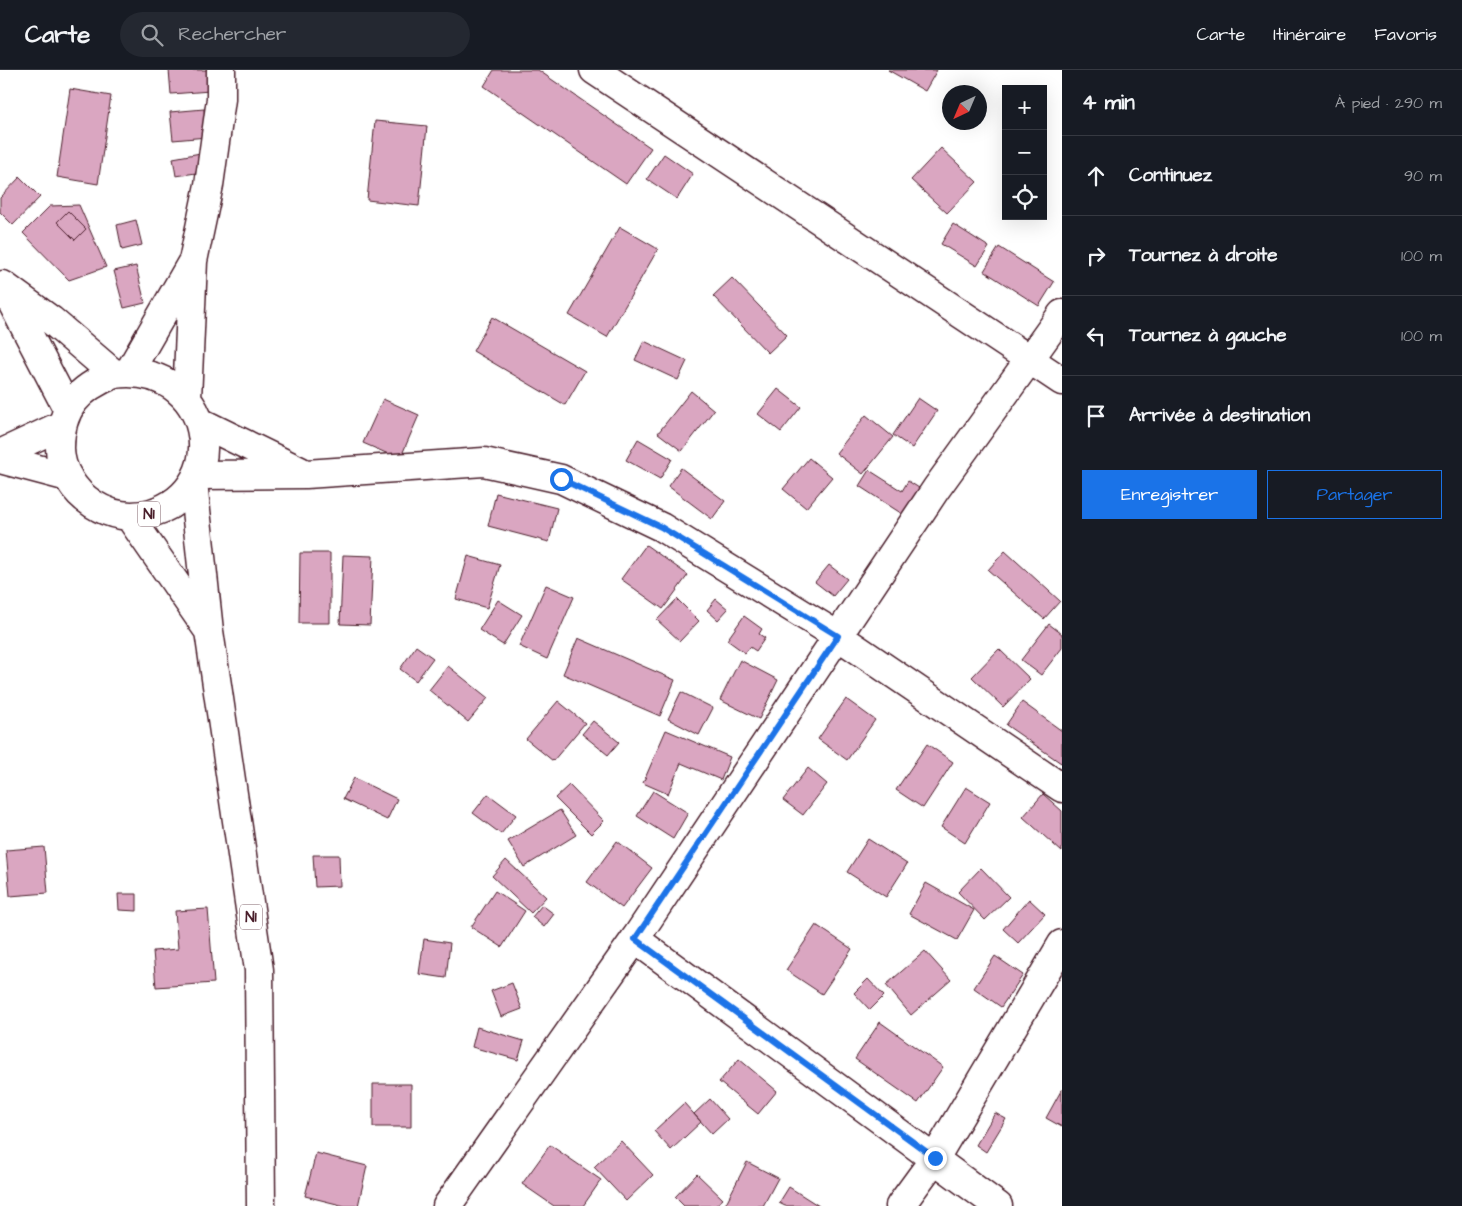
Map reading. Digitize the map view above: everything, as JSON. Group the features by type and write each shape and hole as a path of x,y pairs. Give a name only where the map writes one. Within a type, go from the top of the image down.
{"main road":[{"path":"187,399 193,261 209,186 221,99 221,70"},
{"path":"594,70 1062,381"},
{"path":"0,454 65,417 80,394 95,382 121,374 193,261"},
{"path":"2,284 121,374"},
{"path":"2,284 65,417"},
{"path":"447,1206 635,939 936,489 1062,314"},
{"name":"N1","path":"65,417 60,452 68,477 76,490 87,500 114,514 129,516 159,511 172,504 184,494 195,478 202,458 203,440 200,422 187,399 170,384 150,375 121,374"},
{"path":"200,422 306,474"},
{"path":"0,459 68,477"},
{"path":"195,478 306,474 484,462 561,479 661,527 838,636 1062,788"},
{"name":"N1","path":"195,478 209,631 259,970 261,1206"},
{"name":"N1","path":"129,516 209,631"},
{"path":"635,939 998,1206"},
{"path":"900,1206 935,1158 1062,944"}],"building":[{"path":"169,70 208,70 210,91 171,94"},
{"path":"494,70 538,70 651,148 626,184 484,86"},
{"path":"888,70 937,70 925,91"},
{"path":"70,89 111,96 98,184 57,177"},
{"path":"204,109 207,137 173,140 170,112"},
{"path":"375,121 427,126 419,206 367,200"},
{"path":"941,148 977,182 947,213 911,180"},
{"path":"206,152 209,171 176,176 173,158"},
{"path":"664,154 693,174 677,199 647,179"},
{"path":"20,177 40,197 13,225 0,212 0,198"},
{"path":"79,205 106,267 69,280 23,233 50,206"},
{"path":"68,211 86,229 75,240 57,222"},
{"path":"136,220 142,245 122,250 117,225"},
{"path":"953,224 989,247 977,266 941,244"},
{"path":"620,227 658,249 607,337 569,315"},
{"path":"999,247 1054,282 1039,306 984,271"},
{"path":"136,266 145,303 124,308 114,271"},
{"path":"732,278 787,335 768,353 713,296"},
{"path":"492,317 585,371 565,405 473,351"},
{"path":"644,341 687,361 678,380 635,360"},
{"path":"778,389 801,407 781,432 758,414"},
{"path":"691,391 714,410 682,451 658,433"},
{"path":"918,398 937,411 912,448 893,435"},
{"path":"383,399 419,415 400,459 363,443"},
{"path":"866,415 893,437 863,474 836,453"},
{"path":"638,439 672,459 660,479 626,460"},
{"path":"809,458 832,477 806,508 783,489"},
{"path":"681,468 725,501 712,519 668,486"},
{"path":"869,470 902,491 908,481 927,493 910,519 859,486"},
{"path":"496,493 557,508 549,542 488,526"},
{"path":"646,545 688,575 663,609 621,579"},
{"path":"1005,551 1060,601 1044,619 988,570"},
{"path":"300,553 330,553 330,623 299,623"},
{"path":"343,555 373,556 370,625 340,624"},
{"path":"468,556 500,565 487,608 456,599"},
{"path":"829,565 847,579 833,596 815,582"},
{"path":"546,585 574,597 547,659 519,646"},
{"path":"677,599 699,621 680,641 657,620"},
{"path":"716,599 728,609 718,620 707,610"},
{"path":"498,600 522,615 503,645 479,630"},
{"path":"744,616 762,629 759,634 765,638 756,651 750,647 745,653 727,640"},
{"path":"1049,624 1062,634 1062,648 1041,675 1021,660"},
{"path":"578,638 675,680 660,716 563,674"},
{"path":"416,646 433,658 416,681 400,669"},
{"path":"999,649 1030,679 1003,707 972,677"},
{"path":"740,660 778,680 759,719 720,700"},
{"path":"448,666 488,698 468,722 429,690"},
{"path":"681,692 713,708 699,735 668,719"},
{"path":"846,699 875,720 847,760 818,739"},
{"path":"558,701 585,723 553,761 526,739"},
{"path":"1022,702 1062,731 1061,763 1006,725"},
{"path":"593,721 619,742 608,755 582,734"},
{"path":"666,730 730,757 721,780 681,763 668,794 643,783"},
{"path":"927,744 953,762 923,808 896,790"},
{"path":"808,768 827,784 803,815 783,800"},
{"path":"354,778 397,799 387,820 343,799"},
{"path":"569,785 604,821 591,834 555,798"},
{"path":"966,787 990,802 965,843 941,827"},
{"path":"653,791 688,813 673,839 637,816"},
{"path":"488,794 516,815 501,834 473,813"},
{"path":"1043,794 1062,811 1062,852 1023,817"},
{"path":"560,810 576,835 524,867 508,841"},
{"path":"868,839 907,864 886,897 847,872"},
{"path":"617,841 652,868 622,908 587,882"},
{"path":"44,847 48,893 10,896 6,850"},
{"path":"313,855 339,855 340,886 315,887"},
{"path":"506,860 546,897 531,913 492,876"},
{"path":"981,868 1009,897 985,920 958,892"},
{"path":"926,883 974,910 957,940 909,914"},
{"path":"495,891 525,911 502,947 471,927"},
{"path":"118,894 137,894 137,911 119,910"},
{"path":"1029,899 1045,914 1018,943 1003,929"},
{"path":"542,905 554,914 544,927 532,917"},
{"path":"208,909 214,983 156,987 153,951 178,949 175,911"},
{"path":"816,925 852,949 822,994 786,970"},
{"path":"424,939 450,943 446,978 419,974"},
{"path":"925,951 951,980 911,1015 886,985"},
{"path":"995,956 1023,975 1001,1007 974,988"},
{"path":"868,979 884,996 870,1010 854,993"},
{"path":"512,983 522,1009 501,1017 491,991"},
{"path":"880,1022 943,1067 918,1103 855,1059"},
{"path":"477,1027 524,1041 518,1060 472,1047"},
{"path":"739,1059 777,1091 758,1114 719,1082"},
{"path":"373,1084 411,1084 411,1127 373,1127"},
{"path":"1062,1089 1062,1127 1046,1118"},
{"path":"710,1099 728,1119 712,1134 694,1114"},
{"path":"684,1103 701,1122 671,1150 654,1131"},
{"path":"995,1113 1006,1119 986,1152 976,1145"},
{"path":"621,1141 653,1175 626,1201 594,1167"},
{"path":"550,1145 601,1180 583,1206 554,1206 522,1184"},
{"path":"316,1153 367,1166 358,1206 345,1206 305,1196"},
{"path":"747,1162 778,1178 763,1206 725,1205"},
{"path":"697,1174 723,1199 715,1206 684,1206 675,1197"},
{"path":"789,1187 819,1206 785,1206 779,1203"}],"route":[{"path":"561,479 661,527 838,636 635,939 935,1158"}]}
